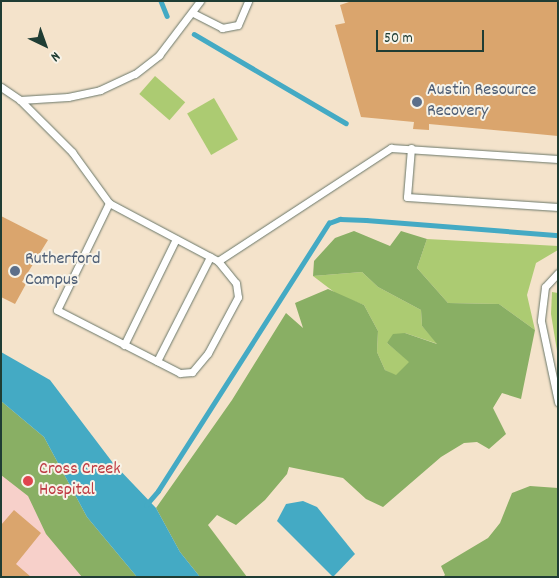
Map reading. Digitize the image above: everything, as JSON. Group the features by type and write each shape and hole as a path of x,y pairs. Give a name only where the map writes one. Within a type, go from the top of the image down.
{"lane":[{"path":"20,100 68,97 100,90 135,74 159,55 193,13 200,1"},
{"path":"193,13 222,28 238,25 248,1"},
{"path":"1,87 20,100 72,152 109,203 218,261 236,282 238,296 208,353 192,372 180,373 57,310 109,203"},
{"path":"218,261 391,148 558,159"},
{"path":"410,148 407,197 558,207"},
{"path":"124,345 176,239"},
{"path":"157,361 210,258"},
{"path":"558,273 545,287 541,321 558,402"}],"shaded area":[{"name":"Cross Creek Hospital","path":"1,410 125,577 1,577"}],"green space":[{"path":"155,76 185,102 169,120 139,94"},
{"path":"214,98 238,140 211,155 187,114"},
{"path":"354,231 390,246 401,231 427,239 417,268 448,303 499,304 535,330 521,399 502,393 493,408 506,434 489,449 477,442 464,443 441,457 383,507 366,499 343,478 289,467 287,474 265,500 236,525 217,515 208,525 247,577 200,577 180,552 156,508 232,400 286,313 303,328 295,303 328,289 364,305 378,331 377,352 385,370 396,375 409,362 387,343 393,334 405,333 437,344 422,326 421,310 378,287 362,272 313,276 314,261 335,238"},
{"path":"427,239 558,246 558,250 536,263 527,295 535,330 499,304 448,303 417,268"},
{"path":"362,272 378,287 421,310 422,326 438,344 405,333 387,343 410,362 396,376 385,370 377,352 378,331 364,305 338,295 313,276"},
{"path":"552,292 558,293 558,357 551,314"},
{"path":"1,401 44,437 87,517 137,577 82,577 46,534 28,496 1,475"},
{"path":"530,486 558,488 558,577 443,577 445,575 441,566 488,538 500,523 512,493"}],"water":[{"path":"1,352 50,380 113,463 156,508 180,552 200,577 137,577 87,517 44,437 1,401"},
{"path":"303,501 317,507 355,554 333,577 277,521 286,504"}],"building":[{"path":"352,1 558,1 558,136 429,124 429,130 413,129 414,122 361,117 335,25 345,23 340,5"},
{"name":"Rutherford Campus","path":"1,216 48,240 22,282 26,284 15,304 1,297"},
{"path":"14,510 41,533 16,564 31,577 1,577 1,525"}],"waterway":[{"path":"161,1 167,16"},
{"path":"194,34 346,123"},
{"path":"146,505 158,491 329,223 340,219 366,220 558,235"}],"place":[{"name":"Austin Resource Recovery","path":"417,102"},
{"name":"Rutherford Campus","path":"15,271"},
{"name":"Cross Creek Hospital","path":"28,481"}]}
